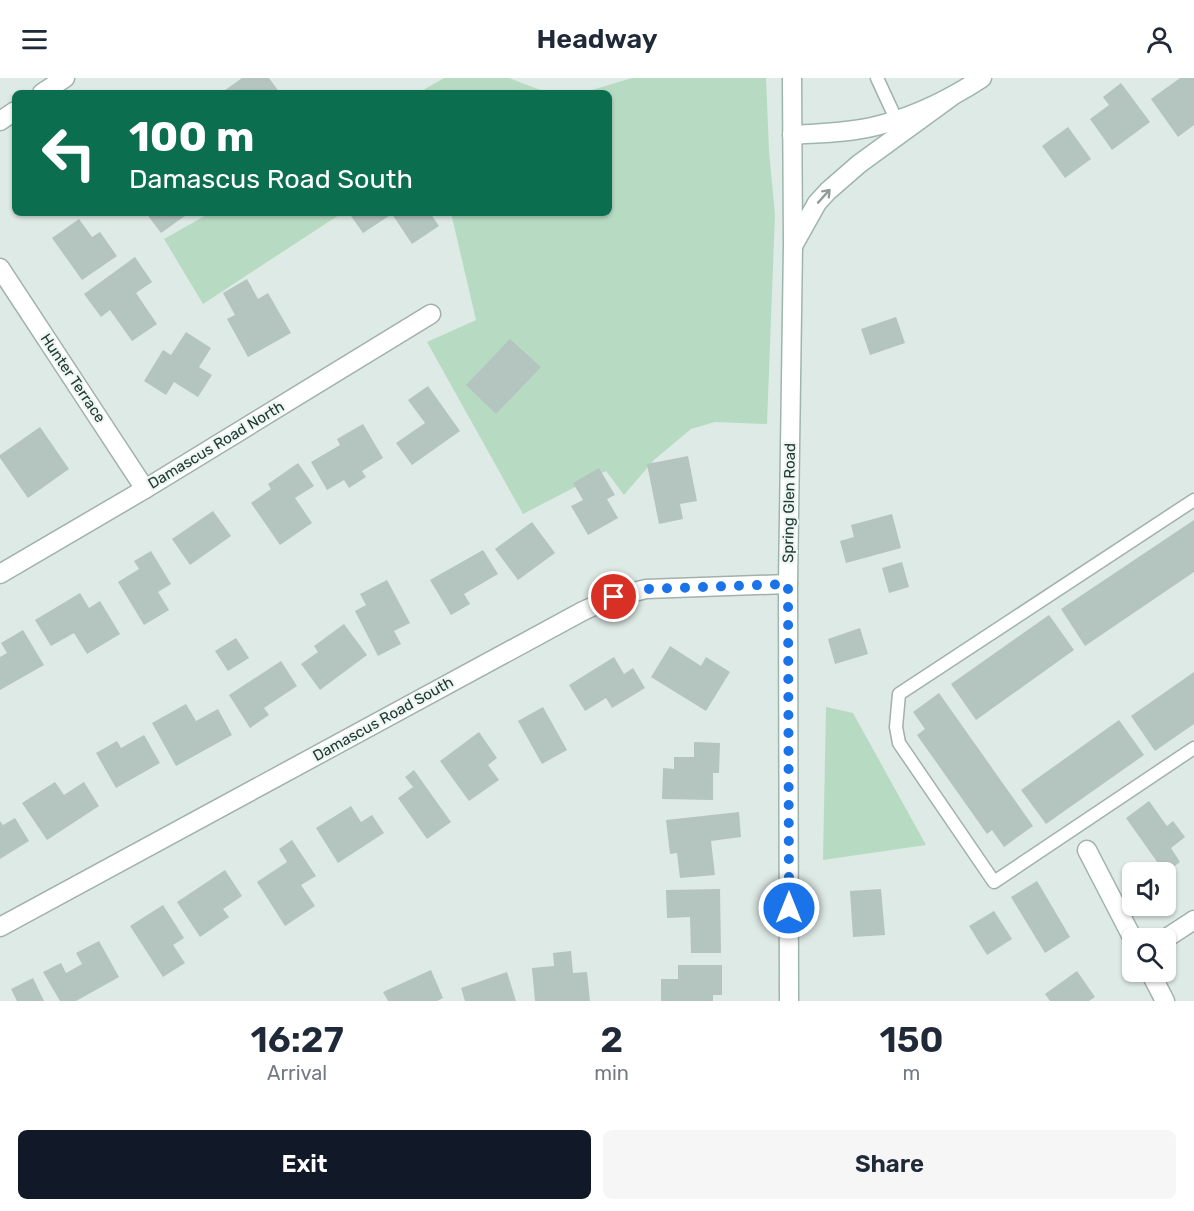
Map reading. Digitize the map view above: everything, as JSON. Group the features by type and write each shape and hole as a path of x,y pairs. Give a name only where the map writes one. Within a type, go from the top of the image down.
{"street":[{"path":"47,90 65,78"},
{"name":"Spring Glen Road","path":"789,1001 788,584 793,245 792,78"},
{"path":"793,245 817,203 834,185 951,97 982,78"},
{"path":"792,135 845,132 877,126 951,97"},
{"name":"Hunter Terrace","path":"0,268 145,489"},
{"name":"Damascus Road North","path":"0,574 145,489 431,314"},
{"name":"Damascus Road South","path":"0,927 562,622 603,602 646,589 788,584"},
{"path":"1087,850 1127,928"},
{"path":"1176,932 1194,920"},
{"path":"1155,982 1165,1001"}],"lane":[{"path":"877,78 896,119"},
{"path":"1194,500 899,694 896,728 899,743 994,882 1194,748"}],"green space":[{"path":"444,78 509,78 540,90 423,90"},
{"path":"632,78 766,78 775,215 767,424 715,422 691,429 654,460 624,495 606,471 523,514 427,342 476,320 452,216 612,216 612,90 592,90"},
{"path":"205,216 337,216 203,304 164,239"},
{"path":"826,707 853,713 926,845 823,860"}],"building":[{"path":"242,78 269,78 278,90 225,90"},
{"path":"1180,78 1194,78 1194,125 1178,137 1151,99"},
{"path":"1121,83 1150,122 1112,150 1090,119 1109,105 1103,97"},
{"path":"1068,127 1091,159 1065,178 1042,146"},
{"path":"148,216 185,216 161,233"},
{"path":"351,216 389,216 363,233"},
{"path":"393,216 432,216 439,226 412,244"},
{"path":"79,219 92,237 100,232 117,256 82,280 52,238"},
{"path":"135,257 152,282 136,293 157,324 132,341 110,310 101,317 84,294"},
{"path":"247,279 258,299 268,293 291,333 248,357 227,319 235,315 223,293"},
{"path":"896,317 905,343 870,355 861,329"},
{"path":"186,332 211,348 199,367 212,375 198,397 174,382 166,395 144,381 163,350 171,355"},
{"path":"510,339 541,367 496,414 466,385"},
{"path":"428,386 460,431 412,465 396,443 425,423 408,400"},
{"path":"363,424 383,458 362,471 366,477 349,488 344,480 327,490 311,462 340,445 337,439"},
{"path":"40,427 69,469 28,498 0,455"},
{"path":"688,456 697,501 680,504 683,519 659,524 647,464"},
{"path":"298,463 314,486 295,498 312,523 280,545 251,503 271,489 268,484"},
{"path":"599,468 615,495 607,499 618,518 588,535 571,506 583,500 573,483"},
{"path":"213,511 231,536 190,565 172,539"},
{"path":"892,514 901,548 846,563 840,541 854,537 851,525"},
{"path":"1194,520 1194,572 1085,646 1061,609"},
{"path":"532,522 555,553 518,580 495,549"},
{"path":"483,550 498,574 464,594 470,604 451,615 430,580"},
{"path":"151,551 171,584 158,592 169,610 144,625 118,582 139,569 134,561"},
{"path":"902,562 909,587 889,593 882,568"},
{"path":"387,580 410,623 394,631 401,644 378,656 355,611 366,605 360,594"},
{"path":"80,593 89,608 100,601 120,634 87,654 74,633 51,646 35,620"},
{"path":"1049,615 1074,650 976,720 951,684"},
{"path":"344,624 367,655 320,690 301,664 318,652 314,646"},
{"path":"860,628 868,654 835,664 828,639"},
{"path":"23,630 44,665 0,690 0,657 7,653 1,643"},
{"path":"236,638 249,658 228,671 215,651"},
{"path":"670,646 701,666 706,657 730,672 706,711 651,677"},
{"path":"614,657 624,674 633,668 645,688 612,708 606,698 585,711 569,685"},
{"path":"281,661 297,686 264,708 269,715 250,728 229,695"},
{"path":"1194,672 1194,724 1155,751 1131,716"},
{"path":"939,693 1033,826 1004,847 992,830 987,834 917,735 925,729 913,712"},
{"path":"186,704 196,721 218,709 232,735 176,766 152,723"},
{"path":"543,707 567,750 542,764 518,721"},
{"path":"1119,720 1144,755 1046,824 1021,790"},
{"path":"479,732 497,758 488,765 499,780 469,801 440,761"},
{"path":"144,735 160,763 116,788 96,753 117,741 121,748"},
{"path":"694,742 720,743 719,773 713,773 713,800 662,799 663,768 674,769 674,757 694,757"},
{"path":"414,770 451,822 427,839 398,798 413,787 405,777"},
{"path":"55,782 64,795 84,782 99,806 47,840 22,803"},
{"path":"1149,801 1167,826 1173,821 1185,837 1171,848 1180,862 1176,865 1176,862 1157,862 1126,818"},
{"path":"351,806 361,822 372,815 384,833 338,863 316,828"},
{"path":"739,812 741,837 711,841 715,875 680,878 677,853 670,854 666,820"},
{"path":"15,818 29,841 0,859 0,821 3,825"},
{"path":"292,840 316,876 301,885 315,906 285,926 257,882 287,862 279,849"},
{"path":"225,870 242,896 223,909 229,917 200,937 177,902"},
{"path":"1037,881 1070,937 1045,953 1011,897"},
{"path":"720,889 721,953 691,953 690,917 667,918 666,890"},
{"path":"881,889 885,935 853,937 850,891"},
{"path":"163,905 184,938 173,945 185,963 163,977 130,926"},
{"path":"994,911 1012,939 987,955 969,926"},
{"path":"99,941 119,977 76,1001 60,1001 43,972 61,963 66,973 82,964 76,953"},
{"path":"571,951 573,973 587,972 590,1001 535,1001 532,968 554,966 553,953"},
{"path":"678,965 722,965 722,995 713,995 713,1001 661,1001 661,979 678,979"},
{"path":"431,970 443,998 437,1001 388,1001 383,992"},
{"path":"1077,971 1095,997 1089,1001 1050,1001 1045,994"},
{"path":"507,972 516,1001 465,1001 461,988"},
{"path":"33,978 44,1001 17,1001 11,989"}],"route":[{"path":"614,597 646,589 788,584 789,908"}]}
